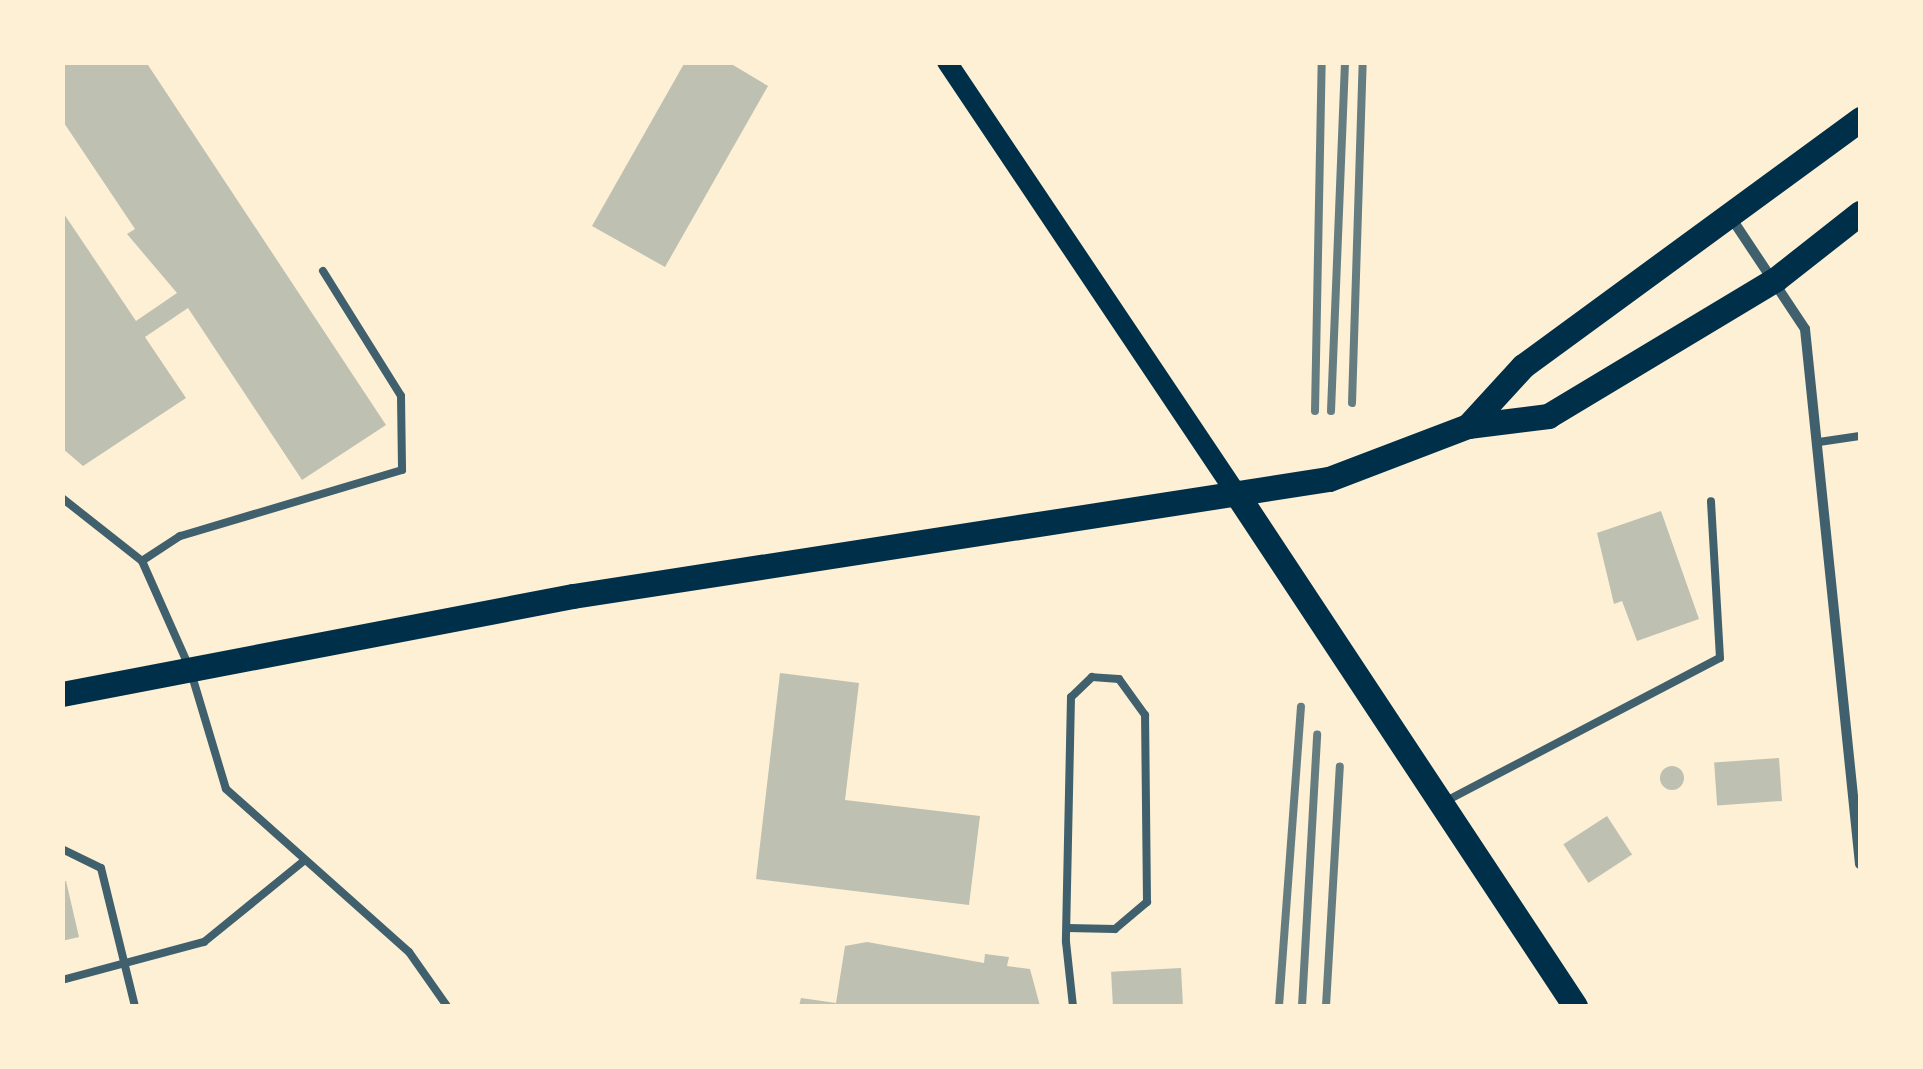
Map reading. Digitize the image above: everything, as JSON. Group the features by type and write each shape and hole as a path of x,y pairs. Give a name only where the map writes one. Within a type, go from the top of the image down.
{"main road":[{"path":"947,62 1575,1006"},
{"path":"1468,426 1523,366 1732,219 1860,120"},
{"path":"62,694 588,593 1329,479 1468,426 1548,416 1776,279 1860,213"}],"street":[{"path":"1732,219 1776,279 1806,329 1860,864"}],"lane":[{"path":"142,561 180,536 402,470 402,396 323,271"},
{"path":"1818,442 1860,436"},
{"path":"62,498 142,561 190,669 226,789 408,952 447,1006"},
{"path":"1442,803 1593,730 1720,658 1710,502"},
{"path":"1066,928 1115,929 1147,902 1145,716 1118,679 1092,677 1071,697 1066,928 1074,1006"},
{"path":"62,849 100,868 135,1006"},
{"path":"62,980 204,942 306,860"}],"building":[{"path":"62,62 146,62 386,425 302,480 188,308 145,337 186,398 83,466 62,448 62,211 136,321 177,293 127,234 135,229 62,120"},
{"path":"685,62 728,62 768,86 665,267 592,226"},
{"path":"1661,511 1699,619 1637,641 1622,601 1614,604 1597,533"},
{"path":"780,673 859,683 845,800 980,816 969,905 756,879"},
{"path":"1779,758 1782,801 1717,805 1714,763"},
{"path":"1672,766 1681,769 1681,787 1672,790 1663,787 1660,778 1663,769"},
{"path":"1607,816 1632,855 1588,883 1563,844"},
{"path":"66,881 79,937 62,941 62,882"},
{"path":"867,942 984,963 985,954 1009,957 1007,966 1030,969 1040,1006 799,1006 801,998 836,1003 845,946"},
{"path":"1181,968 1183,1006 1113,1006 1111,972"}],"railway":[{"path":"1315,411 1322,62"},
{"path":"1331,411 1345,62"},
{"path":"1352,403 1363,62"},
{"path":"1279,1006 1301,707"},
{"path":"1302,1006 1317,734"},
{"path":"1326,1006 1340,766"}]}
